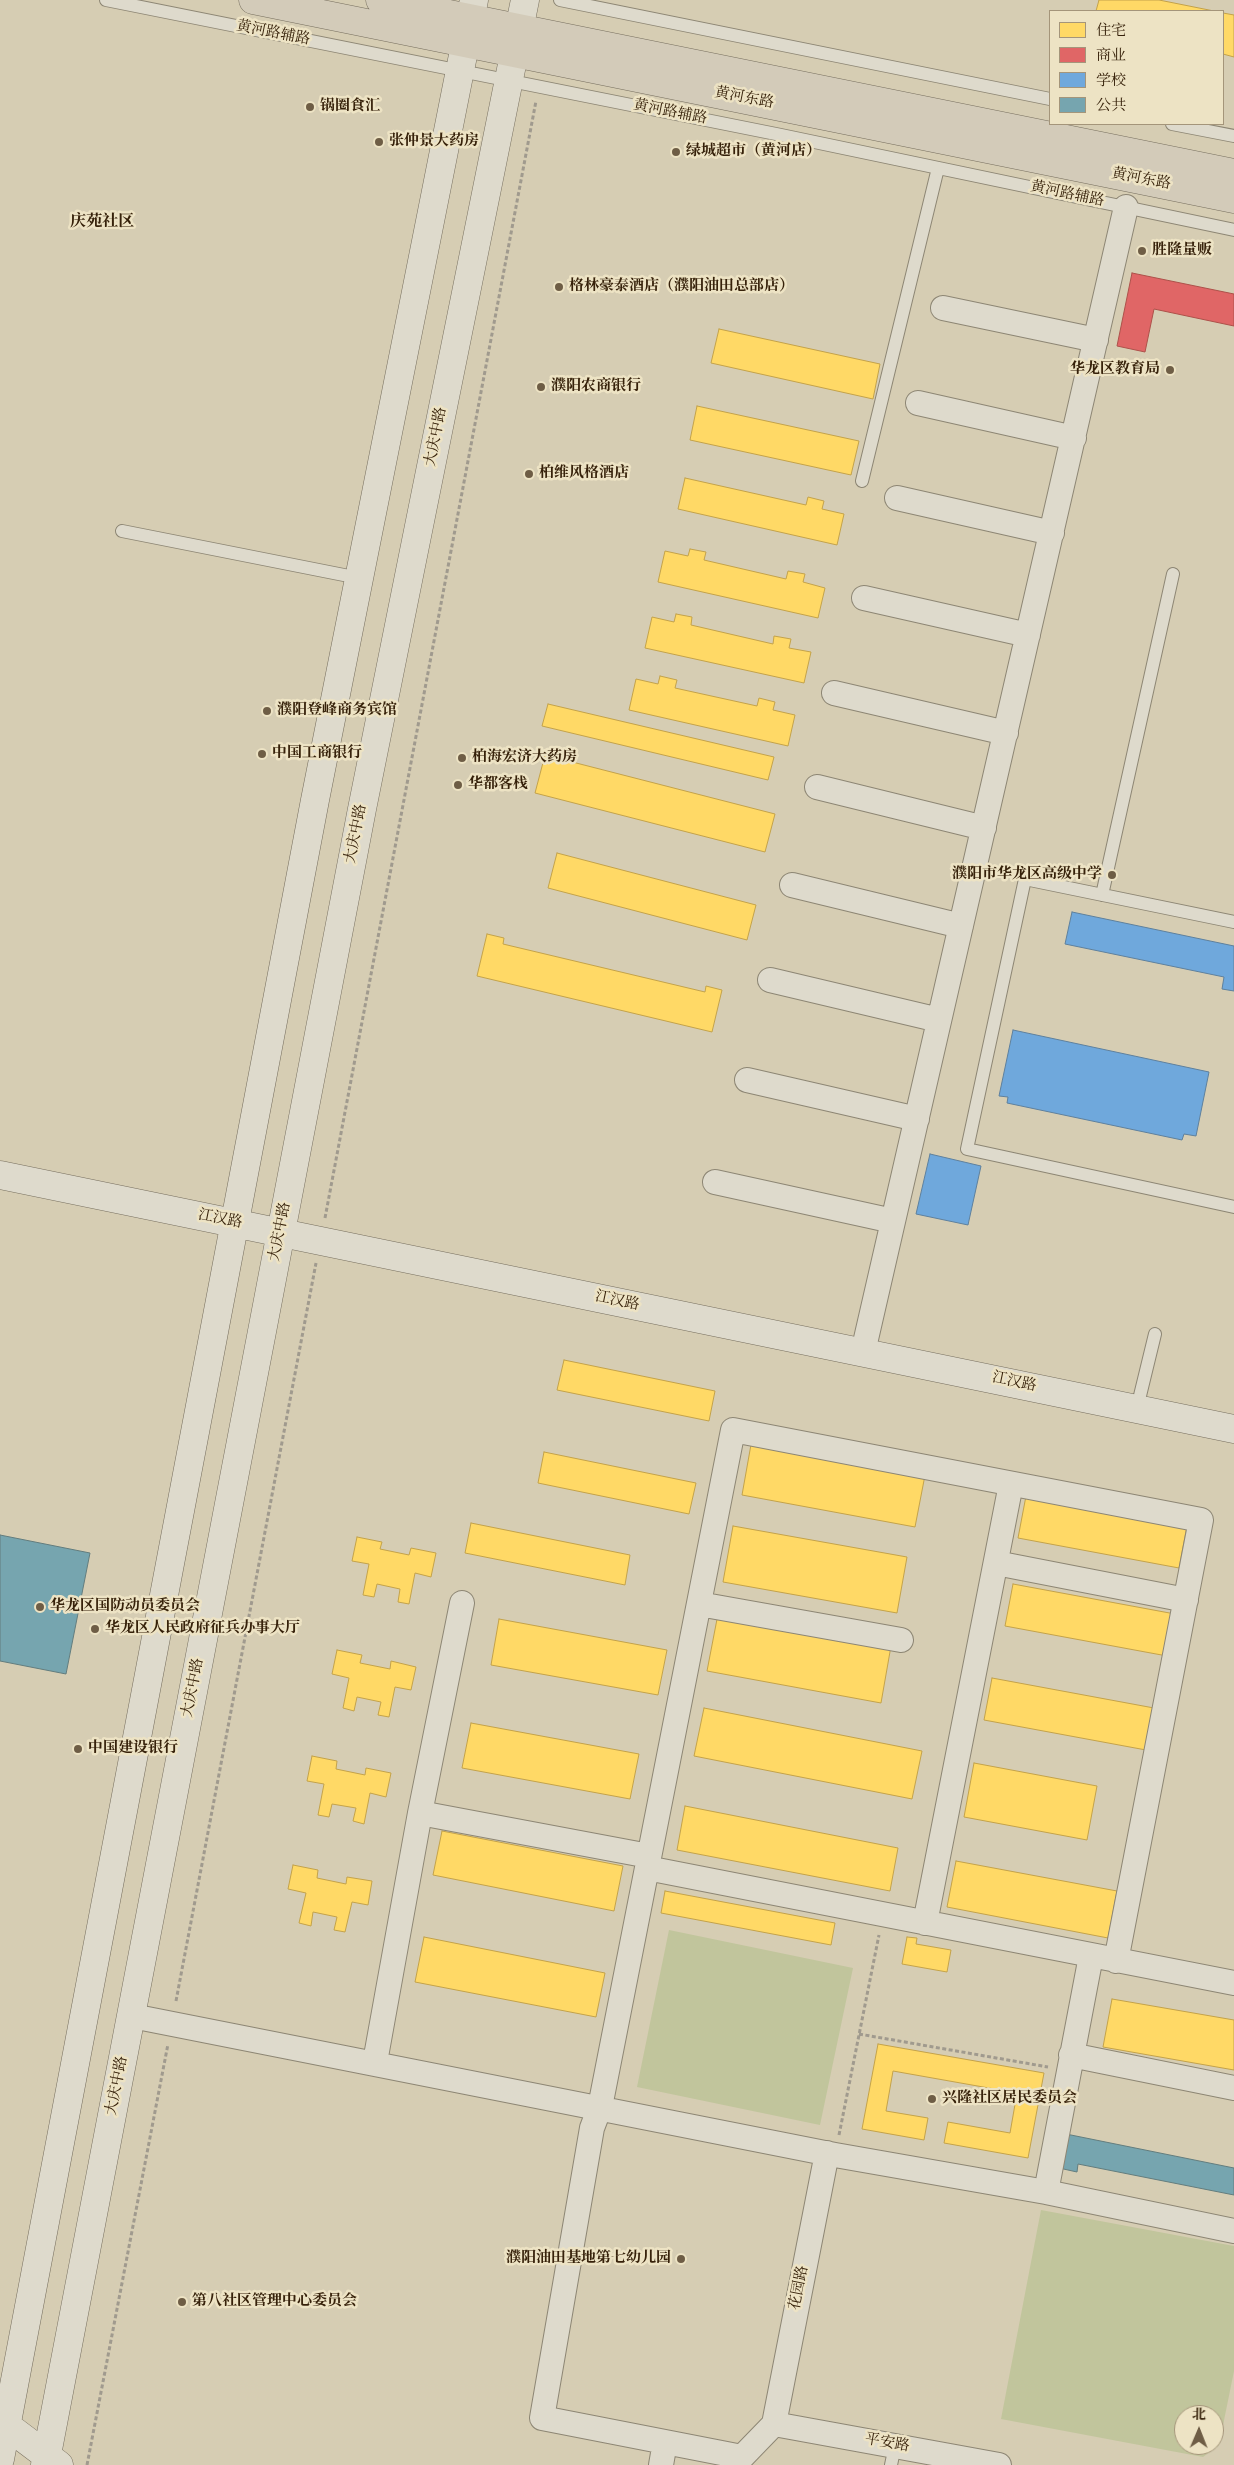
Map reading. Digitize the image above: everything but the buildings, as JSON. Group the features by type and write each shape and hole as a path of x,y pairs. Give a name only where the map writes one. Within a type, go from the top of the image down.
{"main road":[{"name":"黄河东路","path":"253,0 470,20"},
{"name":"黄河东路","path":"380,0 470,20 516,41 1234,199"},
{"name":"大庆中路","path":"50,2462 132,2016 362,809 525,0"},
{"path":"0,2459 3,2421 359,578 470,20"},
{"name":"黄河东路","path":"516,41 1234,173"},
{"name":"江汉路","path":"0,1175 1234,1429"},
{"path":"3,2421 50,2462"}],"street":[{"path":"863,1352 1126,207"},
{"path":"944,308 1096,340"},
{"path":"918,403 1074,438"},
{"path":"897,498 1052,533"},
{"path":"864,598 1028,635"},
{"path":"834,693 1006,733"},
{"path":"817,787 984,828"},
{"path":"792,885 961,926"},
{"path":"770,980 939,1020"},
{"path":"747,1080 916,1119"},
{"path":"716,1182 893,1221"},
{"path":"774,2424 742,2457 663,2454 542,2418 592,2128 600,2107 733,1430 1201,1520 1116,1961"},
{"path":"925,1923 1011,1484"},
{"path":"996,1562 1186,1600"},
{"path":"375,2062 420,1813 462,1603"},
{"path":"699,1604 901,1640"},
{"path":"420,1813 883,1915 1234,1984"},
{"path":"1046,2192 1091,1956"},
{"path":"132,2016 375,2062 831,2154 1046,2192 1234,2231"},
{"path":"1070,2063 1234,2088"},
{"name":"花园路","path":"774,2424 831,2154"},
{"name":"平安路","path":"774,2424 893,2455 1000,2465"}],"lane":[{"name":"黄河路辅路","path":"106,0 938,168 1234,230"},
{"path":"560,0 1049,99"},
{"path":"1177,125 1234,136"},
{"path":"862,481 938,168"},
{"path":"122,531 359,578"},
{"path":"1102,895 1173,574"},
{"path":"1234,922 1025,879 967,1149 1234,1207"},
{"path":"1137,1408 1154,1334"}],"path":[{"path":"831,2154 859,2034 883,1915"},
{"path":"859,2034 1070,2063"}],"green space":[{"path":"669,1930 853,1968 820,2125 637,2087"},
{"path":"1041,2210 1234,2246 1234,2371 1224,2420 1224,2405 1174,2405 1174,2452 1001,2419"}],"place":[{"name":"锅圈食汇","path":"310,107"},
{"name":"张仲景大药房","path":"379,142"},
{"name":"绿城超市（黄河店）","path":"676,152"},
{"name":"胜隆量贩","path":"1142,251"},
{"name":"格林豪泰酒店（濮阳油田总部店）","path":"559,287"},
{"name":"华龙区教育局","path":"1170,370"},
{"name":"濮阳农商银行","path":"541,387"},
{"name":"柏维风格酒店","path":"529,474"},
{"name":"濮阳登峰商务宾馆","path":"267,711"},
{"name":"中国工商银行","path":"262,754"},
{"name":"柏海宏济大药房","path":"462,758"},
{"name":"华都客栈","path":"458,785"},
{"name":"濮阳市华龙区高级中学","path":"1112,875"},
{"name":"华龙区国防动员委员会","path":"40,1607"},
{"name":"华龙区人民政府征兵办事大厅","path":"95,1629"},
{"name":"中国建设银行","path":"78,1749"},
{"name":"兴隆社区居民委员会","path":"932,2099"},
{"name":"濮阳油田基地第七幼儿园","path":"681,2259"},
{"name":"第八社区管理中心委员会","path":"182,2302"}],"district":[{"name":"庆苑社区","path":"102,223"}]}
